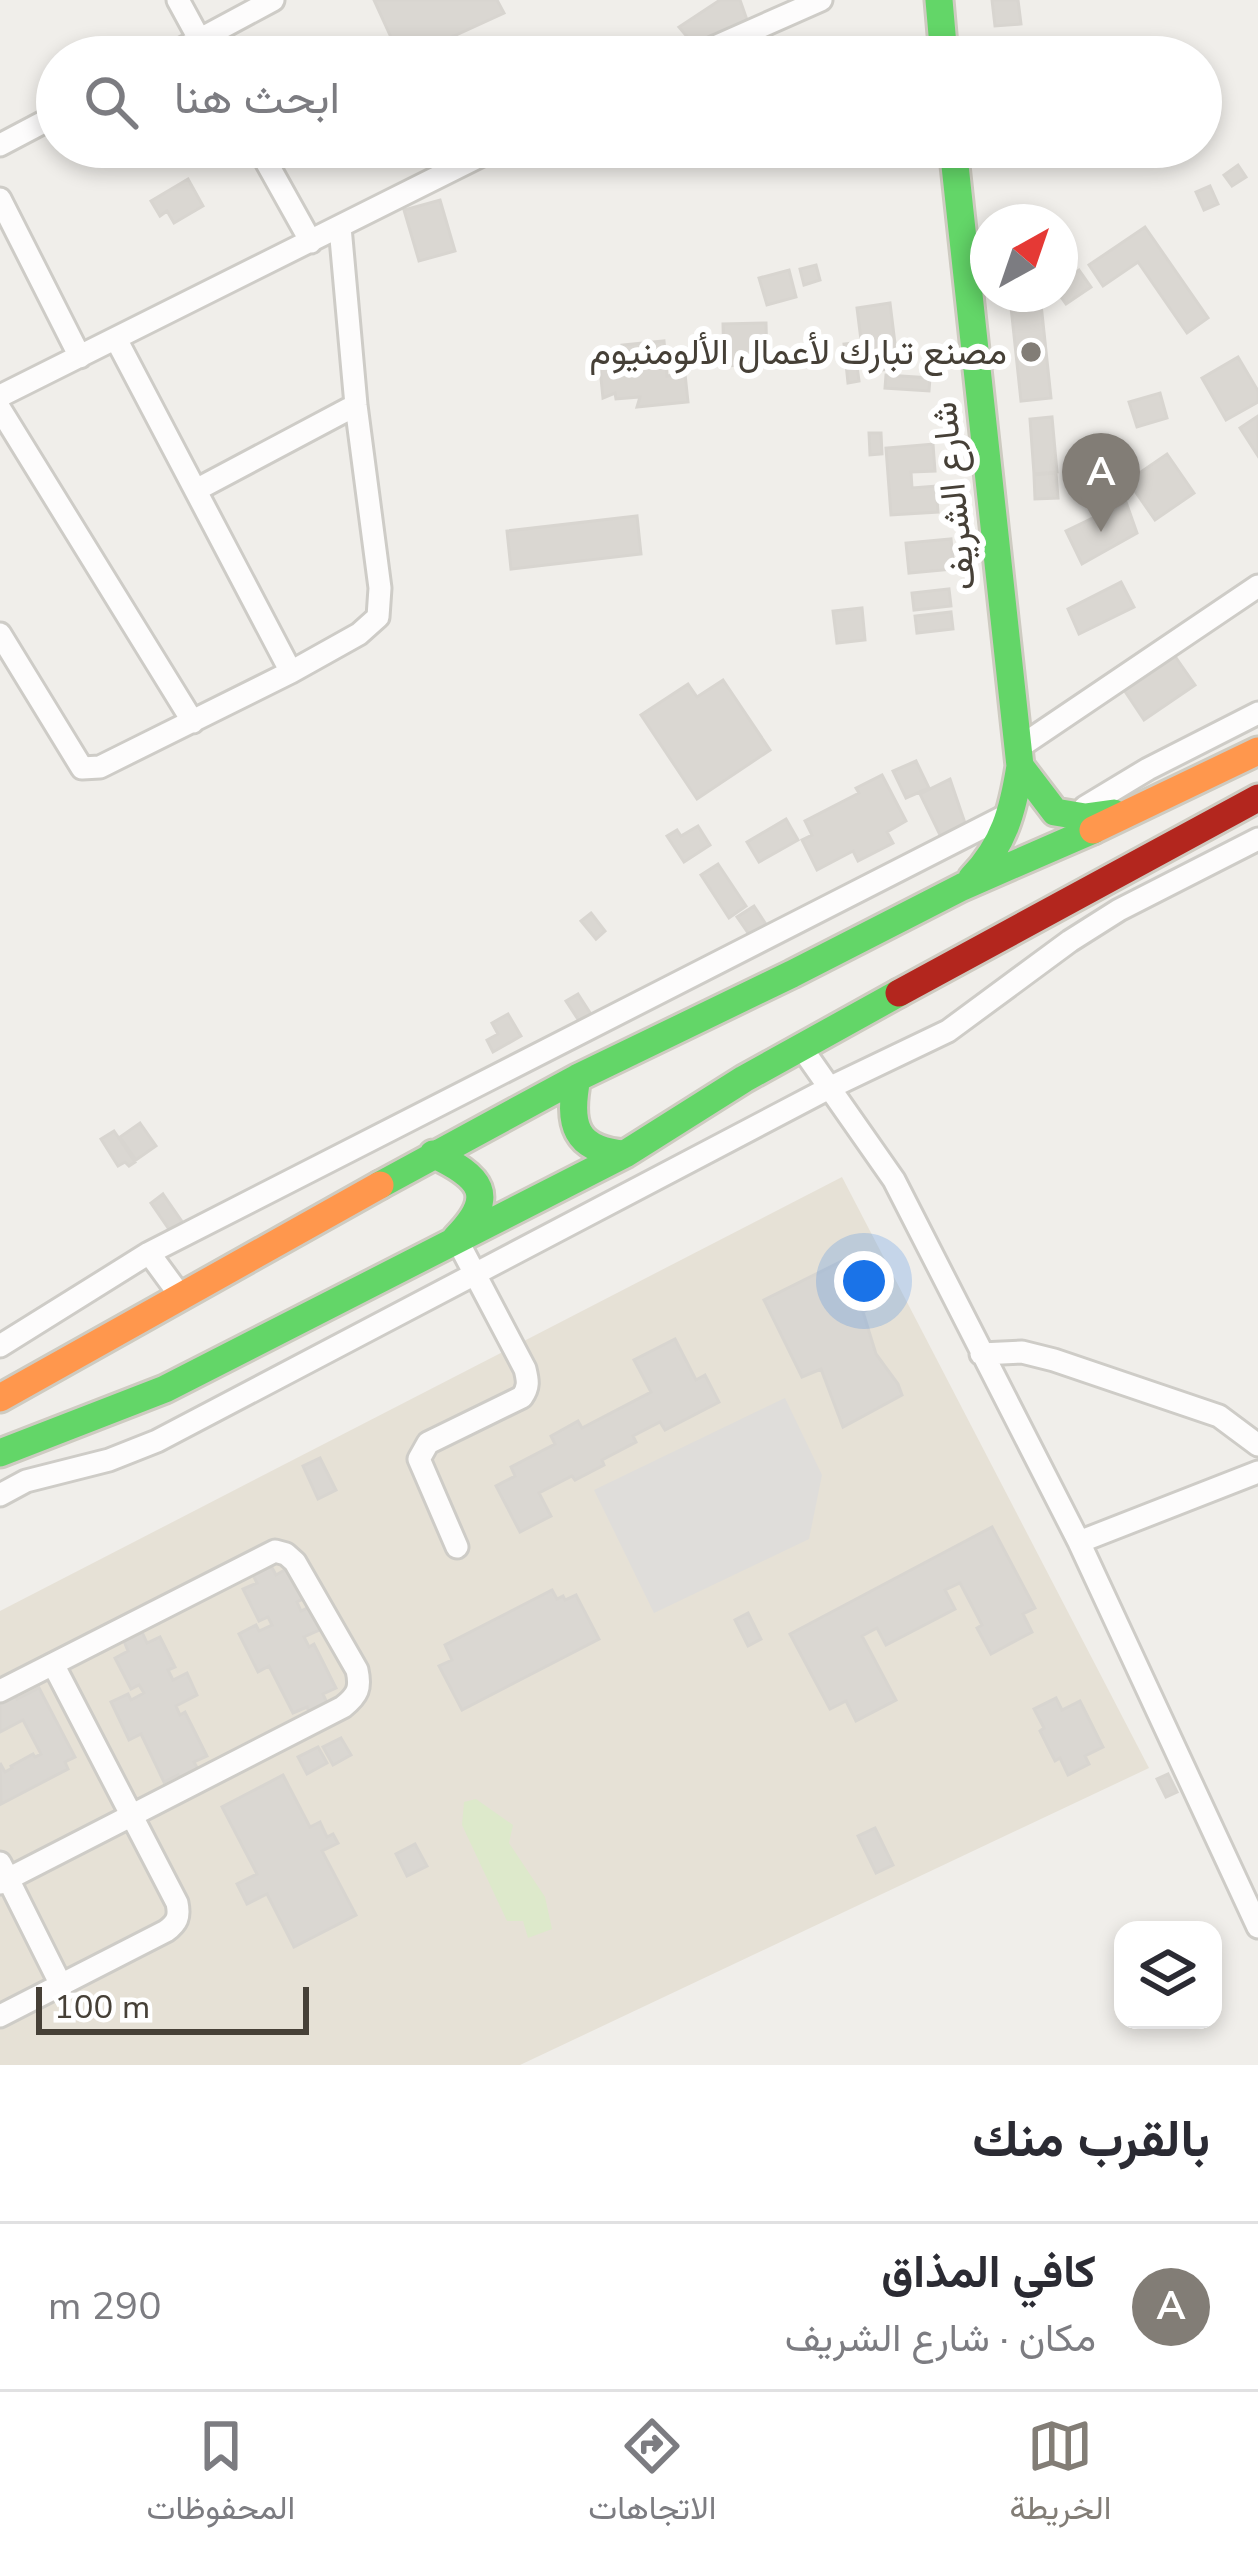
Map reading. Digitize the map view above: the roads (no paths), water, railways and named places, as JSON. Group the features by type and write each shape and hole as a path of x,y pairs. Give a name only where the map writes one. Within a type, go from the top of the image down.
{"main road":[{"path":"938,0 942,36"},
{"name":"شارع الشريف","path":"955,168 1019,757 1013,812"},
{"path":"0,1397 577,1078 962,887 1258,752"},
{"path":"1019,757 1055,812 1084,817 1143,808"},
{"path":"0,1453 166,1389 625,1154 744,1079 1258,798"},
{"path":"962,887 997,851 1013,812"},
{"path":"577,1078 574,1121 586,1140 596,1149 625,1154"},
{"path":"433,1154 468,1173 476,1184 477,1214 456,1238"}],"street":[{"path":"178,0 198,36"},
{"path":"221,36 273,0"},
{"path":"740,36 821,0"},
{"path":"0,145 36,126"},
{"path":"269,168 310,242"},
{"path":"0,396 457,168"},
{"path":"0,199 80,357"},
{"path":"0,634 82,768 100,767 193,722 359,634 378,616 380,588 356,405 340,227"},
{"path":"116,339 291,671"},
{"path":"196,490 356,405"},
{"path":"0,409 193,722"},
{"path":"1019,757 1258,586"},
{"path":"1069,816 1258,713"},
{"path":"0,1346 149,1253 1013,812"},
{"path":"0,1495 26,1481 109,1460 157,1441 948,1030 1119,910 1258,839"},
{"path":"801,1047 894,1180 1079,1542 1258,1927"},
{"path":"456,1238 528,1381 522,1397 422,1449 419,1459 457,1547"},
{"path":"149,1253 182,1298"},
{"path":"981,1354 1022,1352 1054,1360 1219,1416 1258,1445"},
{"path":"1079,1542 1258,1472"},
{"path":"0,1691 275,1551 295,1562 357,1670 359,1688 344,1707 133,1816 3,1875 62,1985"},
{"path":"0,2016 166,1931 179,1913 52,1664"}],"place":[{"name":"مصنع تبارك لأعمال الألومنيوم","path":"1031,352"},
{"name":"كافي المذاق","path":"1101,532"}]}
